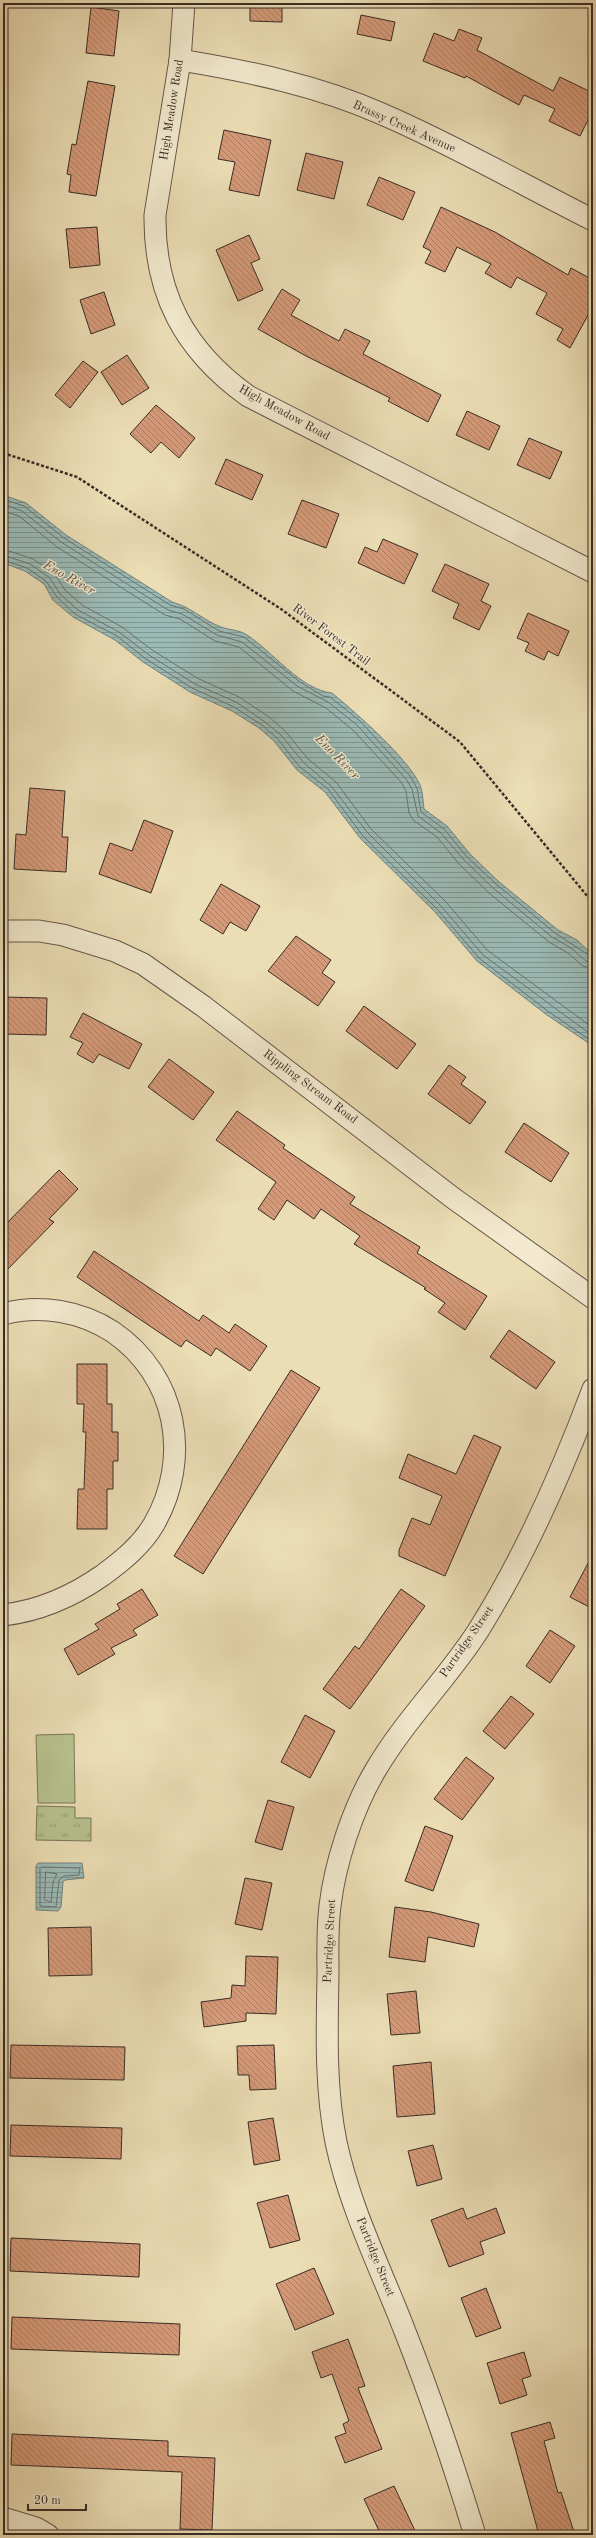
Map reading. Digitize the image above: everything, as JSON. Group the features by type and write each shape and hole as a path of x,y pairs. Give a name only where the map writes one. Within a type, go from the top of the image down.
{"street":[{"name":"High Meadow Road","path":"184,3 180,60 155,215 155,238 158,268 170,303 192,344 223,378 248,396 593,572"},
{"name":"Brassy Creek Avenue","path":"180,60 232,69 305,88 375,111 593,220"},
{"name":"Rippling Stream Road","path":"3,931 39,931 63,935 116,951 143,964 210,1011 459,1202 593,1298"},
{"path":"3,1314 39,1309 79,1315 103,1326 124,1340 143,1358 153,1371 164,1392 176,1436 172,1479 164,1504 154,1525 141,1543 125,1558 84,1588 32,1609 3,1615"},
{"name":"Partridge Street","path":"475,2535 426,2385 353,2204 336,2142 328,2089 327,2047 330,1908 334,1881 350,1830 360,1800 374,1772 476,1633 493,1605 570,1449 593,1389"},
{"path":"3,2518 36,2528 48,2535"}],"path":[{"name":"River Forest Trail","path":"3,453 77,477 281,609 460,742 593,903"}],"green space":[{"path":"74,1734 75,1803 38,1803 36,1735"},
{"path":"37,1806 75,1807 75,1818 91,1818 91,1841 36,1840"}],"water":[{"name":"Eno River","path":"3,495 26,503 66,535 172,602 185,607 221,627 247,635 298,678 320,690 332,693 380,736 405,762 414,774 421,788 424,809 447,826 470,854 498,881 558,930 577,940 593,955 593,1046 547,1015 477,961 435,912 360,838 325,792 297,770 274,741 259,728 232,711 190,692 143,662 115,640 73,617 53,600 44,584 25,571 3,563"},
{"path":"38,1863 82,1863 84,1878 65,1880 63,1882 61,1907 58,1911 36,1910 36,1866"}],"building":[{"path":"250,3 282,3 282,22 250,21"},
{"path":"91,7 119,11 114,56 86,53"},
{"path":"361,15 395,22 391,41 357,34"},
{"path":"459,29 482,38 477,50 553,91 560,77 593,93 593,110 580,136 549,121 555,109 524,95 519,105 466,76 465,78 423,61 434,33 454,41"},
{"path":"88,81 115,86 96,196 69,192 71,175 67,174 72,144 76,145"},
{"path":"224,130 271,140 259,196 229,190 235,162 218,159"},
{"path":"306,153 343,162 334,199 297,190"},
{"path":"379,177 415,192 403,220 367,205"},
{"path":"441,207 495,232 568,275 571,268 593,280 593,306 570,348 557,340 563,329 536,314 547,293 517,277 511,288 485,273 491,264 457,247 445,272 425,263 431,251 423,247"},
{"path":"97,227 100,265 70,268 66,229"},
{"path":"249,235 260,259 251,263 263,290 238,301 216,250"},
{"path":"282,289 300,300 291,315 339,341 345,329 370,341 363,354 441,395 428,422 388,401 390,398 306,356 258,329"},
{"path":"104,292 115,325 91,334 80,300"},
{"path":"127,355 149,388 122,405 101,372"},
{"path":"83,361 98,372 70,408 55,395"},
{"path":"156,405 195,438 179,458 161,442 151,453 130,434"},
{"path":"467,411 500,426 489,450 456,435"},
{"path":"529,438 562,452 550,479 517,465"},
{"path":"226,459 263,475 252,500 215,484"},
{"path":"302,500 339,514 326,548 288,534"},
{"path":"383,539 418,554 404,584 358,563 365,547 377,552"},
{"path":"445,564 489,584 481,601 491,606 479,630 453,618 459,604 432,591"},
{"path":"528,613 569,631 558,656 548,651 544,660 525,651 529,643 517,638"},
{"path":"30,788 65,791 62,837 68,837 66,872 14,869 16,834 26,835"},
{"path":"144,820 173,831 151,893 99,874 110,843 132,851"},
{"path":"221,884 260,906 246,931 230,922 223,934 200,920"},
{"path":"296,936 331,960 322,973 335,982 318,1006 268,971"},
{"path":"3,997 47,998 46,1035 3,1034"},
{"path":"364,1006 416,1044 397,1069 346,1031"},
{"path":"83,1013 142,1044 129,1069 99,1054 93,1063 77,1054 83,1043 70,1037"},
{"path":"169,1059 214,1092 193,1120 148,1087"},
{"path":"449,1065 466,1077 461,1084 486,1102 470,1124 428,1094"},
{"path":"237,1111 285,1145 283,1148 355,1197 350,1204 420,1247 417,1253 487,1296 465,1330 438,1312 445,1303 424,1289 426,1288 354,1244 360,1236 321,1209 314,1219 287,1200 274,1220 258,1209 276,1182 216,1140"},
{"path":"524,1123 569,1153 551,1182 505,1152"},
{"path":"59,1170 78,1189 49,1219 54,1222 3,1274 3,1227"},
{"path":"94,1251 199,1321 203,1315 229,1333 235,1324 267,1346 250,1371 216,1348 211,1356 186,1340 181,1347 77,1277"},
{"path":"509,1330 555,1362 536,1389 490,1357"},
{"path":"77,1364 107,1364 107,1404 112,1404 112,1432 118,1432 118,1461 113,1461 113,1489 107,1489 107,1529 77,1529 78,1489 84,1489 86,1432 83,1432 84,1404 77,1404"},
{"path":"291,1370 320,1388 203,1574 174,1556"},
{"path":"474,1435 501,1447 445,1576 399,1556 399,1550 412,1518 430,1525 442,1496 399,1478 408,1454 456,1474"},
{"path":"593,1554 593,1609 570,1597"},
{"path":"142,1589 158,1615 133,1630 137,1635 111,1648 115,1654 78,1675 64,1649 99,1629 95,1624 120,1609 117,1604"},
{"path":"401,1589 425,1606 350,1709 323,1689 355,1646 359,1649"},
{"path":"550,1630 575,1646 550,1683 526,1666"},
{"path":"511,1696 534,1714 505,1749 483,1731"},
{"path":"305,1715 335,1731 310,1778 281,1762"},
{"path":"466,1757 494,1778 462,1820 434,1799"},
{"path":"268,1800 294,1807 282,1850 255,1842"},
{"path":"425,1826 453,1836 433,1891 405,1881"},
{"path":"245,1878 272,1883 262,1930 235,1924"},
{"path":"395,1907 431,1912 479,1924 474,1947 428,1937 425,1962 389,1957"},
{"path":"91,1927 92,1975 49,1976 48,1928"},
{"path":"246,1956 278,1957 276,2014 246,2013 246,2021 204,2027 201,2002 231,1998 232,1985 245,1986"},
{"path":"416,1991 420,2033 391,2035 387,1994"},
{"path":"11,2045 125,2047 124,2080 10,2078"},
{"path":"274,2045 276,2089 250,2090 249,2075 238,2075 237,2046"},
{"path":"431,2062 435,2114 397,2117 393,2066"},
{"path":"273,2118 280,2160 254,2165 248,2122"},
{"path":"11,2125 122,2128 121,2159 10,2156"},
{"path":"433,2145 442,2179 417,2186 408,2151"},
{"path":"288,2195 300,2240 270,2248 257,2203"},
{"path":"463,2208 467,2219 496,2208 505,2233 480,2242 484,2254 449,2267 431,2220"},
{"path":"11,2238 140,2244 139,2277 10,2271"},
{"path":"314,2268 334,2314 295,2330 276,2284"},
{"path":"486,2288 501,2328 476,2337 461,2298"},
{"path":"12,2317 180,2324 179,2355 11,2349"},
{"path":"348,2339 365,2386 358,2388 382,2449 345,2463 335,2437 346,2433 343,2424 349,2421 332,2374 321,2378 312,2352"},
{"path":"524,2352 531,2376 522,2379 527,2395 500,2404 487,2363"},
{"path":"550,2422 555,2438 544,2441 558,2493 561,2492 575,2535 539,2535 511,2433"},
{"path":"12,2434 168,2441 168,2456 215,2458 212,2530 180,2529 182,2472 11,2465"},
{"path":"394,2486 417,2535 381,2535 364,2499"}]}
